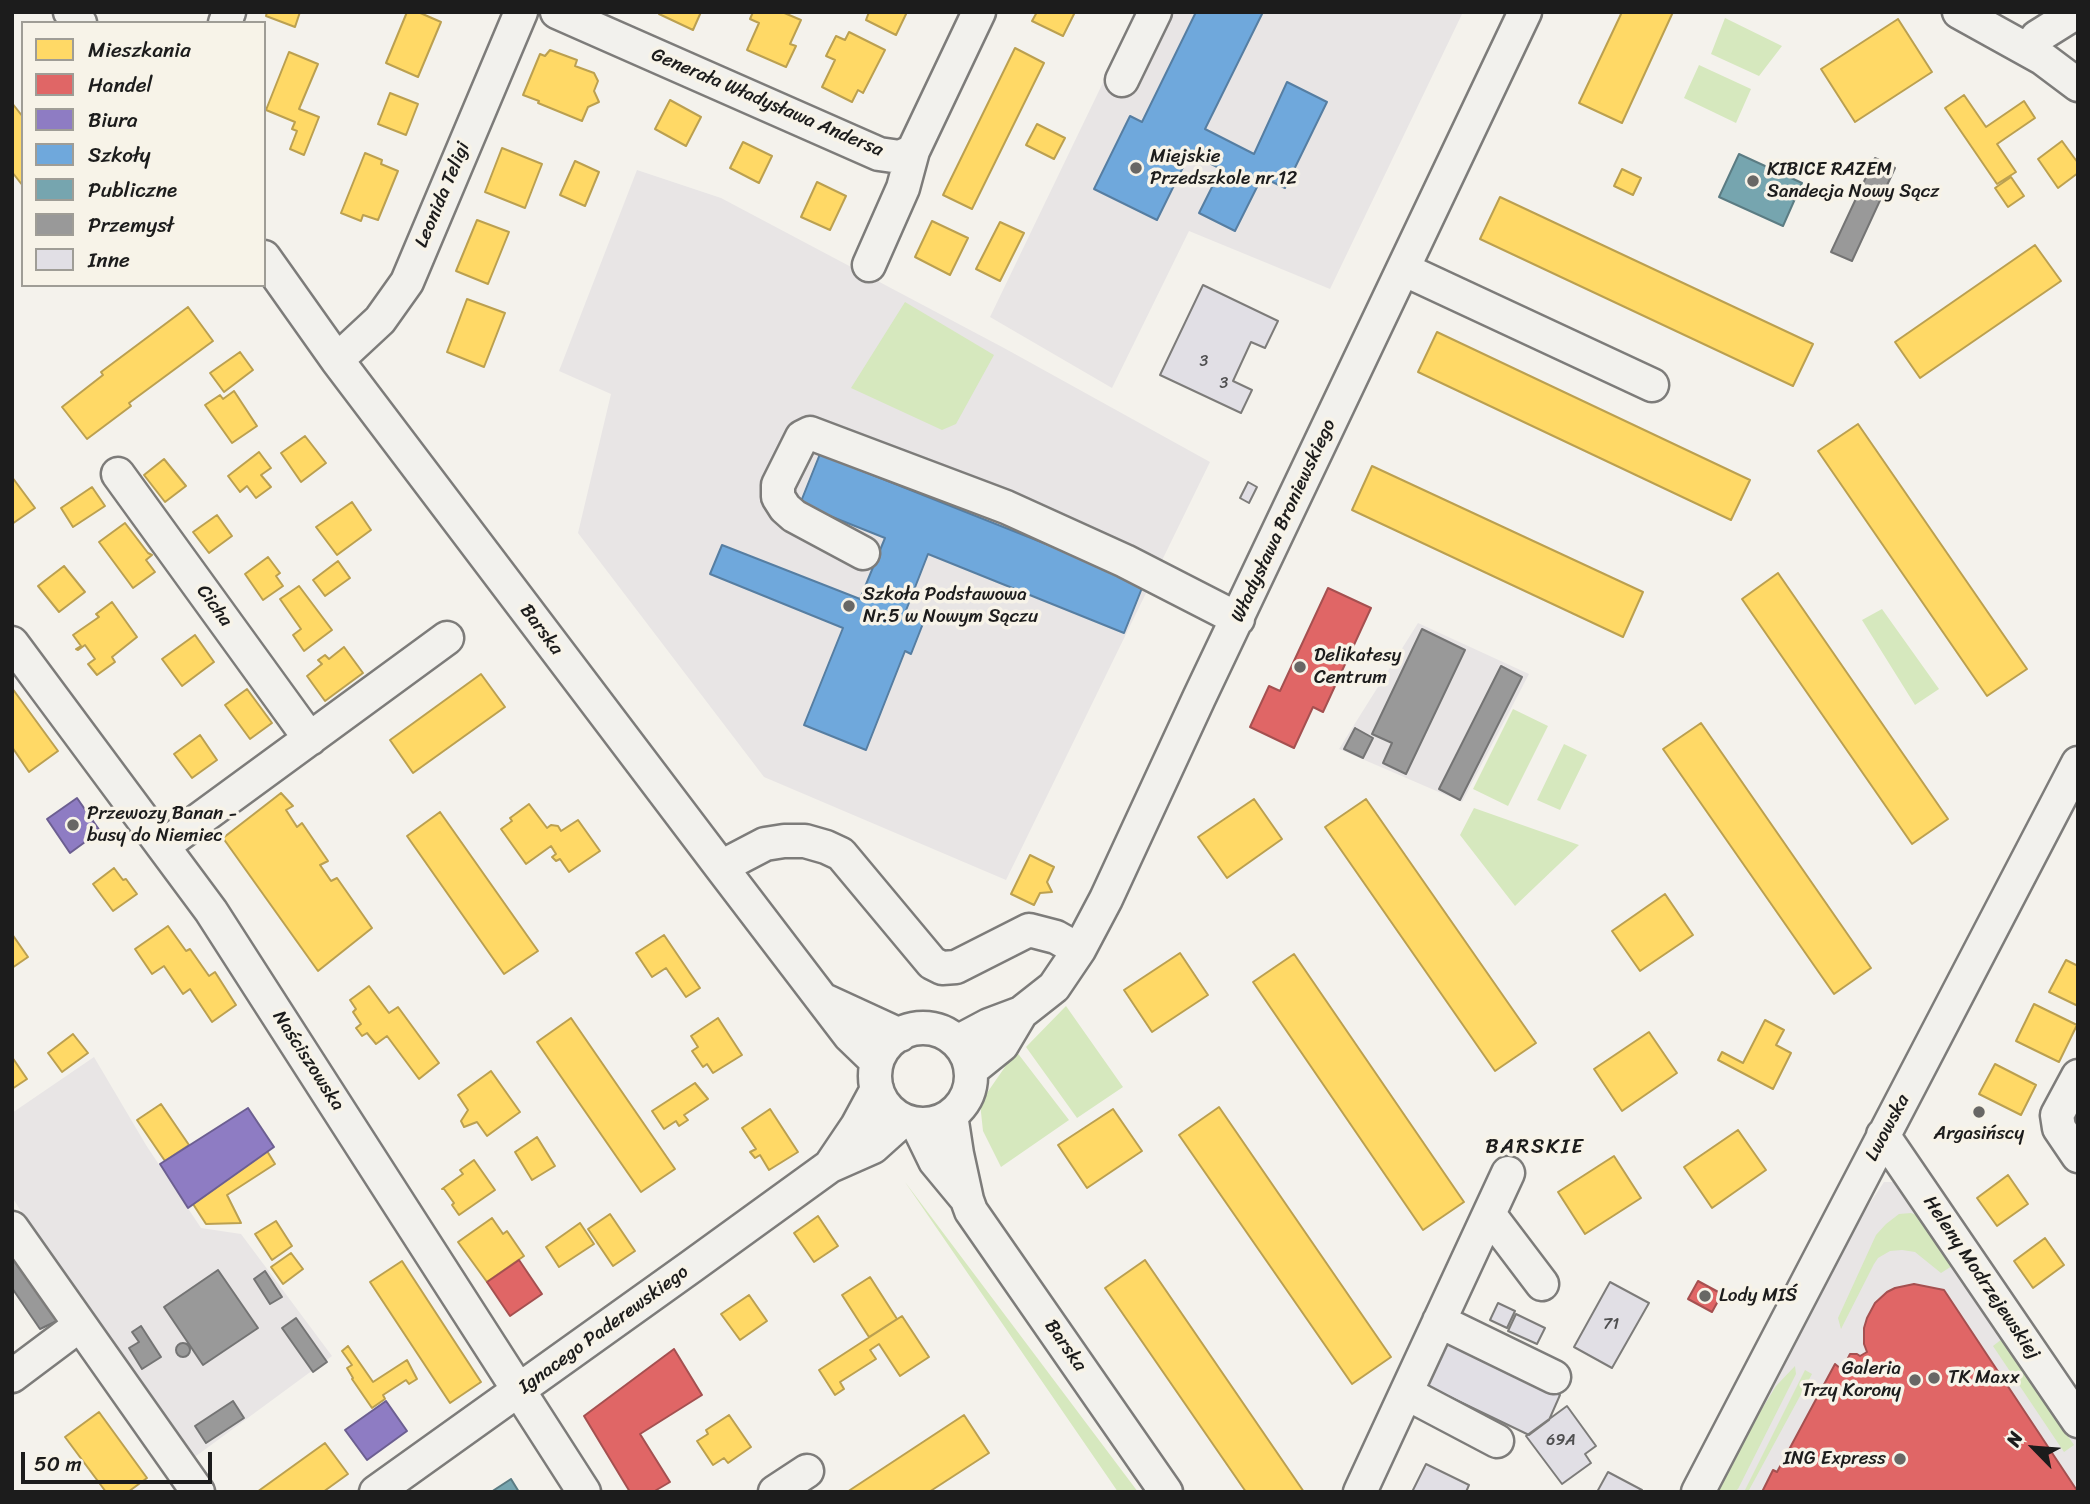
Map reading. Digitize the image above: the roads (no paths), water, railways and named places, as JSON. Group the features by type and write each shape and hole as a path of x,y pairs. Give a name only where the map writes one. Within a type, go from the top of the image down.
{"street":[{"name":"Leonida Teligi","path":"337,360 380,320 407,282 521,12"},
{"name":"Generała Władysława Andersa","path":"557,12 879,154 900,157 913,151 979,12"},
{"path":"1122,80 1156,12"},
{"name":"Władysława Broniewskiego","path":"964,1056 1002,1045 1021,1013 1054,987 1079,950 1106,899 1525,12"},
{"path":"1959,12 2028,50 2078,85"},
{"path":"2028,50 2037,37 2077,12"},
{"path":"869,265 903,188 913,151"},
{"name":"Barska","path":"266,260 337,360 823,999 877,1076"},
{"path":"1403,269 1652,385"},
{"path":"863,553 794,516 778,497 778,485 802,436 810,433 1006,507 1125,561 1238,619"},
{"name":"Cicha","path":"118,474 310,739"},
{"path":"163,846 447,638"},
{"name":"Naściszowska","path":"12,643 211,911 584,1492"},
{"name":"Lwowska","path":"1698,1492 2078,763"},
{"path":"721,867 765,844 805,841 826,847 841,854 932,963 942,968 956,967 1029,930 1056,937 1079,950"},
{"name":"Barska","path":"823,999 900,1035"},
{"path":"928,1028 944,1033 964,1056 971,1084 966,1098 951,1115 933,1124 910,1122 886,1106 877,1076 885,1047 900,1035 912,1029 928,1028"},
{"name":"Ignacego Paderewskiego","path":"830,1166 857,1126 877,1076"},
{"path":"2078,1076 2057,1115 2059,1128 2078,1156"},
{"name":"Barska","path":"951,1115 971,1211 1166,1492"},
{"name":"Barska","path":"910,1122 935,1161 967,1200"},
{"name":"Ignacego Paderewskiego","path":"376,1492 830,1166 873,1147 910,1122"},
{"name":"Heleny Modrzejewskiej","path":"1883,1135 2078,1421"},
{"path":"1360,1492 1508,1174"},
{"path":"1489,1214 1542,1284"},
{"path":"12,1228 198,1492"},
{"path":"1439,1321 1554,1377"},
{"path":"12,1376 80,1325"},
{"path":"1406,1393 1497,1441"},
{"path":"775,1492 807,1471"}],"place":[{"name":"Miejskie Przedszkole nr 12","path":"1136,168"},
{"name":"KIBICE RAZEM Sandecja Nowy Sącz","path":"1753,181"},
{"name":"Szkoła Podstawowa Nr.5 w Nowym Sączu","path":"849,606"},
{"name":"Delikatesy Centrum","path":"1300,667"},
{"name":"Przewozy Banan - busy do Niemiec","path":"73,825"},
{"name":"Argasińscy","path":"1979,1112"},
{"name":"Lody MIŚ","path":"1705,1296"},
{"name":"TK Maxx","path":"1934,1378"},
{"name":"Galeria Trzy Korony","path":"1915,1380"},
{"name":"ING Express","path":"1900,1459"}],"district":[{"name":"BARSKIE","path":"1535,1148"}]}
